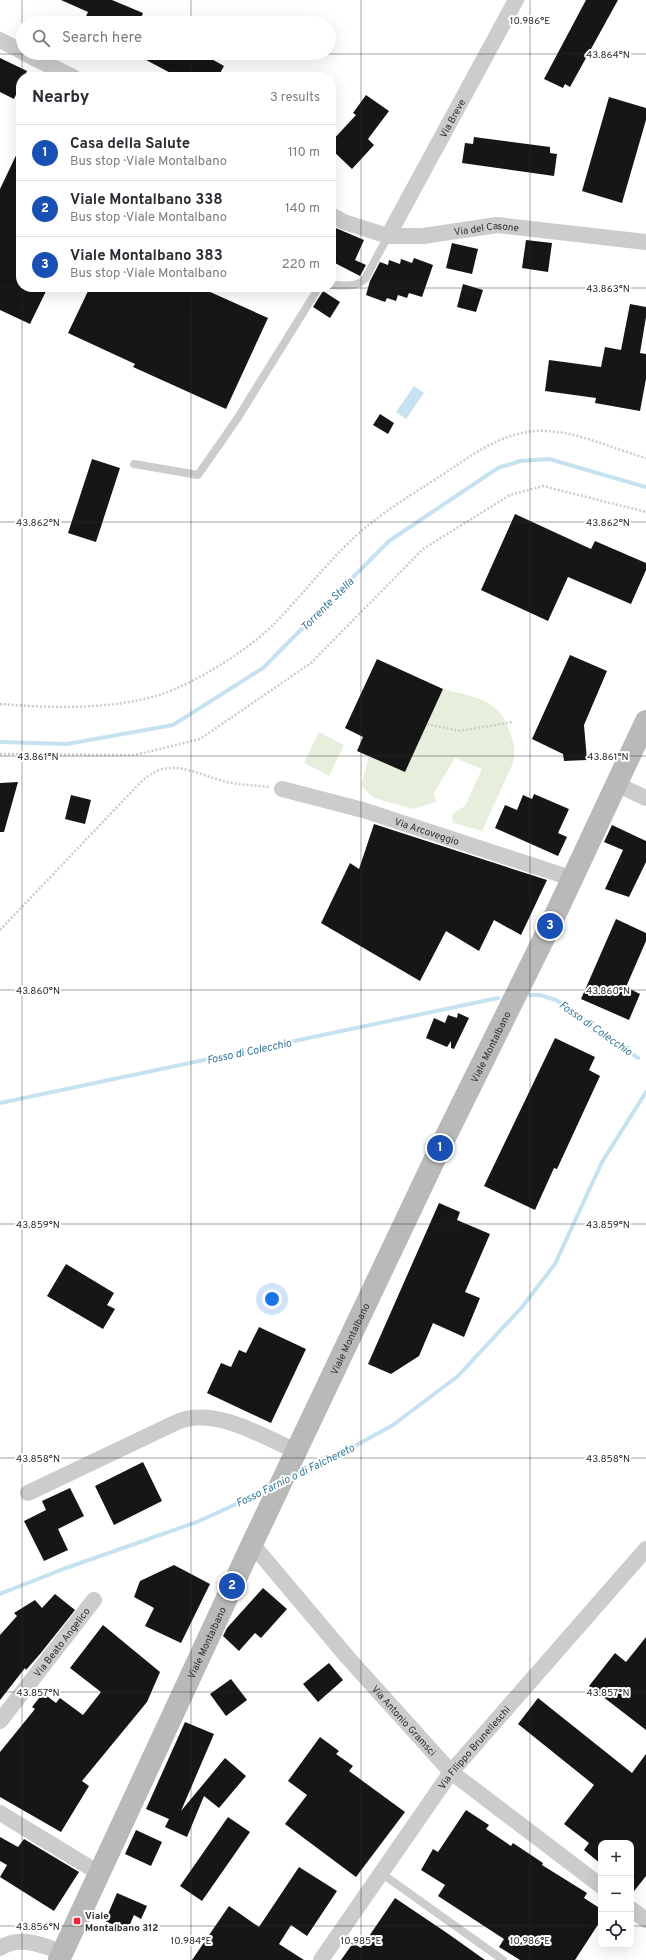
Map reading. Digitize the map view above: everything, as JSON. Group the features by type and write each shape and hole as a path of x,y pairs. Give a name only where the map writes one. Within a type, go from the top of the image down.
{"main road":[{"name":"Viale Montalbano","path":"60,1956 252,1544 440,1148 550,926 571,878 646,720"}],"street":[{"name":"Via Breve","path":"388,236 516,0"},
{"path":"0,40 16,49"},
{"path":"39,60 64,72"},
{"name":"Via del Casone","path":"336,218 344,222 388,236 423,236 497,225 646,242"},
{"path":"616,784 646,798"},
{"name":"Via Arcoveggio","path":"282,789 364,810 571,878"},
{"path":"28,1493 184,1419 220,1419 294,1457"},
{"name":"Via Antonio Gramsci","path":"252,1544 349,1660 451,1772 598,1884"},
{"name":"Via Filippo Brunelleschi","path":"321,1960 451,1772 646,1549"},
{"name":"Via Beato Angelico","path":"0,1721 94,1600"},
{"path":"0,1813 99,1873"},
{"path":"634,1911 646,1920"},
{"path":"0,1948 12,1942 25,1941 60,1956"}],"lane":[{"path":"336,285 361,284 388,236"},
{"path":"134,464 198,475 237,419 316,292"},
{"path":"381,1873 504,1960"}],"path":[{"path":"0,704 52,706 108,704 138,700 161,694 182,685 222,663 258,639 275,623 341,550 367,527 400,502 464,460 485,447 509,436 534,431 558,432 646,458"},
{"path":"0,754 135,755 200,739 311,663 423,549 510,494 543,486 646,512"},
{"path":"427,724 460,731 513,722"},
{"path":"0,930 152,771 164,768 188,769 232,783 282,789"}],"green space":[{"path":"443,689 476,698 494,707 507,723 513,743 513,763 482,831 453,823 452,814 465,806 482,769 455,758 434,793 436,802 413,809 374,798 361,786 369,756 405,772"},
{"path":"319,732 344,745 329,776 304,763"}],"water":[{"path":"414,386 424,393 406,419 396,412"}],"building":[{"path":"61,0 112,0 143,13 142,16 86,16 88,12"},
{"path":"586,0 618,0 570,87 565,84 563,88 544,79"},
{"path":"0,58 27,71 16,72 16,95 14,99 0,92"},
{"path":"146,60 213,60 224,66 221,72 169,72"},
{"path":"366,95 389,111 368,139 374,145 352,169 336,154 336,137 356,115 353,113"},
{"path":"609,97 646,108 646,120 622,203 582,191"},
{"path":"474,137 550,147 550,153 557,154 554,176 462,163 465,143 473,144"},
{"path":"16,155 16,292 46,292 30,324 0,310 0,189"},
{"path":"336,228 364,240 355,260 366,265 360,276 336,264"},
{"path":"526,240 552,243 548,272 522,268"},
{"path":"452,243 478,249 472,274 446,268"},
{"path":"414,258 433,265 422,297 409,293 407,298 398,295 396,301 387,298 385,302 366,295 370,281 380,262 388,265 389,260 400,264 401,259 412,263"},
{"path":"463,284 483,290 476,312 457,307"},
{"path":"88,292 210,292 268,318 226,409 133,367 135,364 68,333"},
{"path":"322,292 340,302 330,318 313,307"},
{"path":"630,304 646,307 646,317 640,353 646,354 646,379 640,411 595,403 596,398 545,391 549,360 601,367 605,347 621,350"},
{"path":"380,414 394,423 388,434 373,425"},
{"path":"92,459 120,468 96,542 68,533"},
{"path":"515,514 591,549 595,541 646,563 646,570 631,604 568,577 548,621 481,590"},
{"path":"570,655 607,671 584,725 587,760 564,761 563,754 532,739"},
{"path":"377,659 443,689 405,772 357,751 363,737 345,728"},
{"path":"18,782 4,832 0,832 0,783"},
{"path":"534,794 569,809 558,833 567,837 558,856 495,828 505,805 517,810 523,795 532,799"},
{"path":"71,795 91,800 85,824 65,819"},
{"path":"374,824 547,880 521,935 494,920 479,951 446,931 420,981 321,923 350,863 359,869"},
{"path":"612,825 646,841 646,862 629,897 605,889 623,850 604,842"},
{"path":"616,919 646,933 646,941 626,987 640,994 629,1020 581,999"},
{"path":"458,1013 469,1018 454,1049 451,1048 451,1041 447,1047 426,1038 434,1018 445,1023 448,1015 457,1018"},
{"path":"555,1038 595,1057 589,1070 600,1076 557,1169 554,1168 535,1210 484,1186"},
{"path":"439,1203 460,1212 457,1220 490,1234 465,1292 480,1298 464,1337 433,1323 419,1356 391,1374 368,1364"},
{"path":"66,1264 114,1293 107,1305 115,1309 103,1329 47,1296"},
{"path":"259,1327 306,1349 271,1423 207,1393 221,1363 231,1367 239,1350 246,1353"},
{"path":"143,1462 162,1501 114,1525 95,1486"},
{"path":"70,1488 84,1516 58,1529 68,1550 44,1561 24,1521 46,1510 42,1501"},
{"path":"174,1565 210,1584 181,1643 145,1626 154,1608 134,1597 140,1581"},
{"path":"263,1588 287,1609 261,1638 255,1633 239,1651 223,1636 227,1628"},
{"path":"55,1594 75,1610 26,1670 25,1668 0,1700 0,1635 17,1616 14,1613 35,1600 42,1608"},
{"path":"103,1625 160,1672 147,1702 82,1781 89,1786 61,1832 0,1797 0,1752 35,1709 32,1707 43,1693 56,1703 60,1698 83,1715 101,1692 70,1668"},
{"path":"646,1637 646,1730 589,1686 615,1653 626,1662"},
{"path":"329,1663 343,1680 318,1702 303,1684"},
{"path":"231,1679 247,1700 226,1716 210,1694"},
{"path":"538,1698 632,1773 646,1754 646,1876 634,1891 634,1840 598,1840 598,1862 584,1850 589,1843 564,1824 594,1785 518,1724"},
{"path":"185,1722 214,1734 181,1811 225,1758 246,1776 219,1808 204,1796 187,1837 165,1827 169,1819 146,1809"},
{"path":"320,1737 339,1751 336,1754 353,1766 349,1771 405,1812 356,1877 285,1824 307,1795 288,1781"},
{"path":"466,1810 489,1825 486,1829 511,1846 513,1843 543,1863 542,1865 587,1893 584,1898 598,1907 598,1925 575,1960 520,1960 499,1947 504,1939 438,1896 445,1885 421,1870 433,1849 438,1852"},
{"path":"228,1817 250,1832 202,1901 180,1886"},
{"path":"136,1830 162,1842 151,1866 125,1854"},
{"path":"0,1837 18,1847 24,1839 79,1872 54,1911 0,1877 7,1865 0,1861"},
{"path":"299,1867 337,1891 307,1936 291,1925 279,1944 304,1960 192,1960 229,1906 259,1927"},
{"path":"117,1893 147,1906 141,1919 134,1915 127,1931 105,1921"},
{"path":"395,1898 485,1960 341,1960 353,1943 361,1948"}],"waterway":[{"name":"Torrente Stella","path":"0,742 67,744 173,725 263,668 389,541 498,468 520,461 549,459 646,487"},
{"name":"Fosso di Colecchio","path":"530,995 540,995 556,1000 638,1058"},
{"name":"Fosso di Colecchio","path":"0,1103 498,998"},
{"name":"Fosso Farnio o di Falchereto","path":"292,1479 393,1425 458,1376 522,1307 555,1264 602,1162 646,1092"},
{"name":"Fosso Farnio o di Falchereto","path":"0,1594 66,1568 197,1522 269,1489"}],"place":[{"name":"Viale Montalbano 383","path":"550,926"},
{"name":"Casa della Salute","path":"440,1148"},
{"name":"Viale Montalbano 338","path":"232,1586"},
{"name":"Viale Montalbano 312","path":"77,1921"}]}
